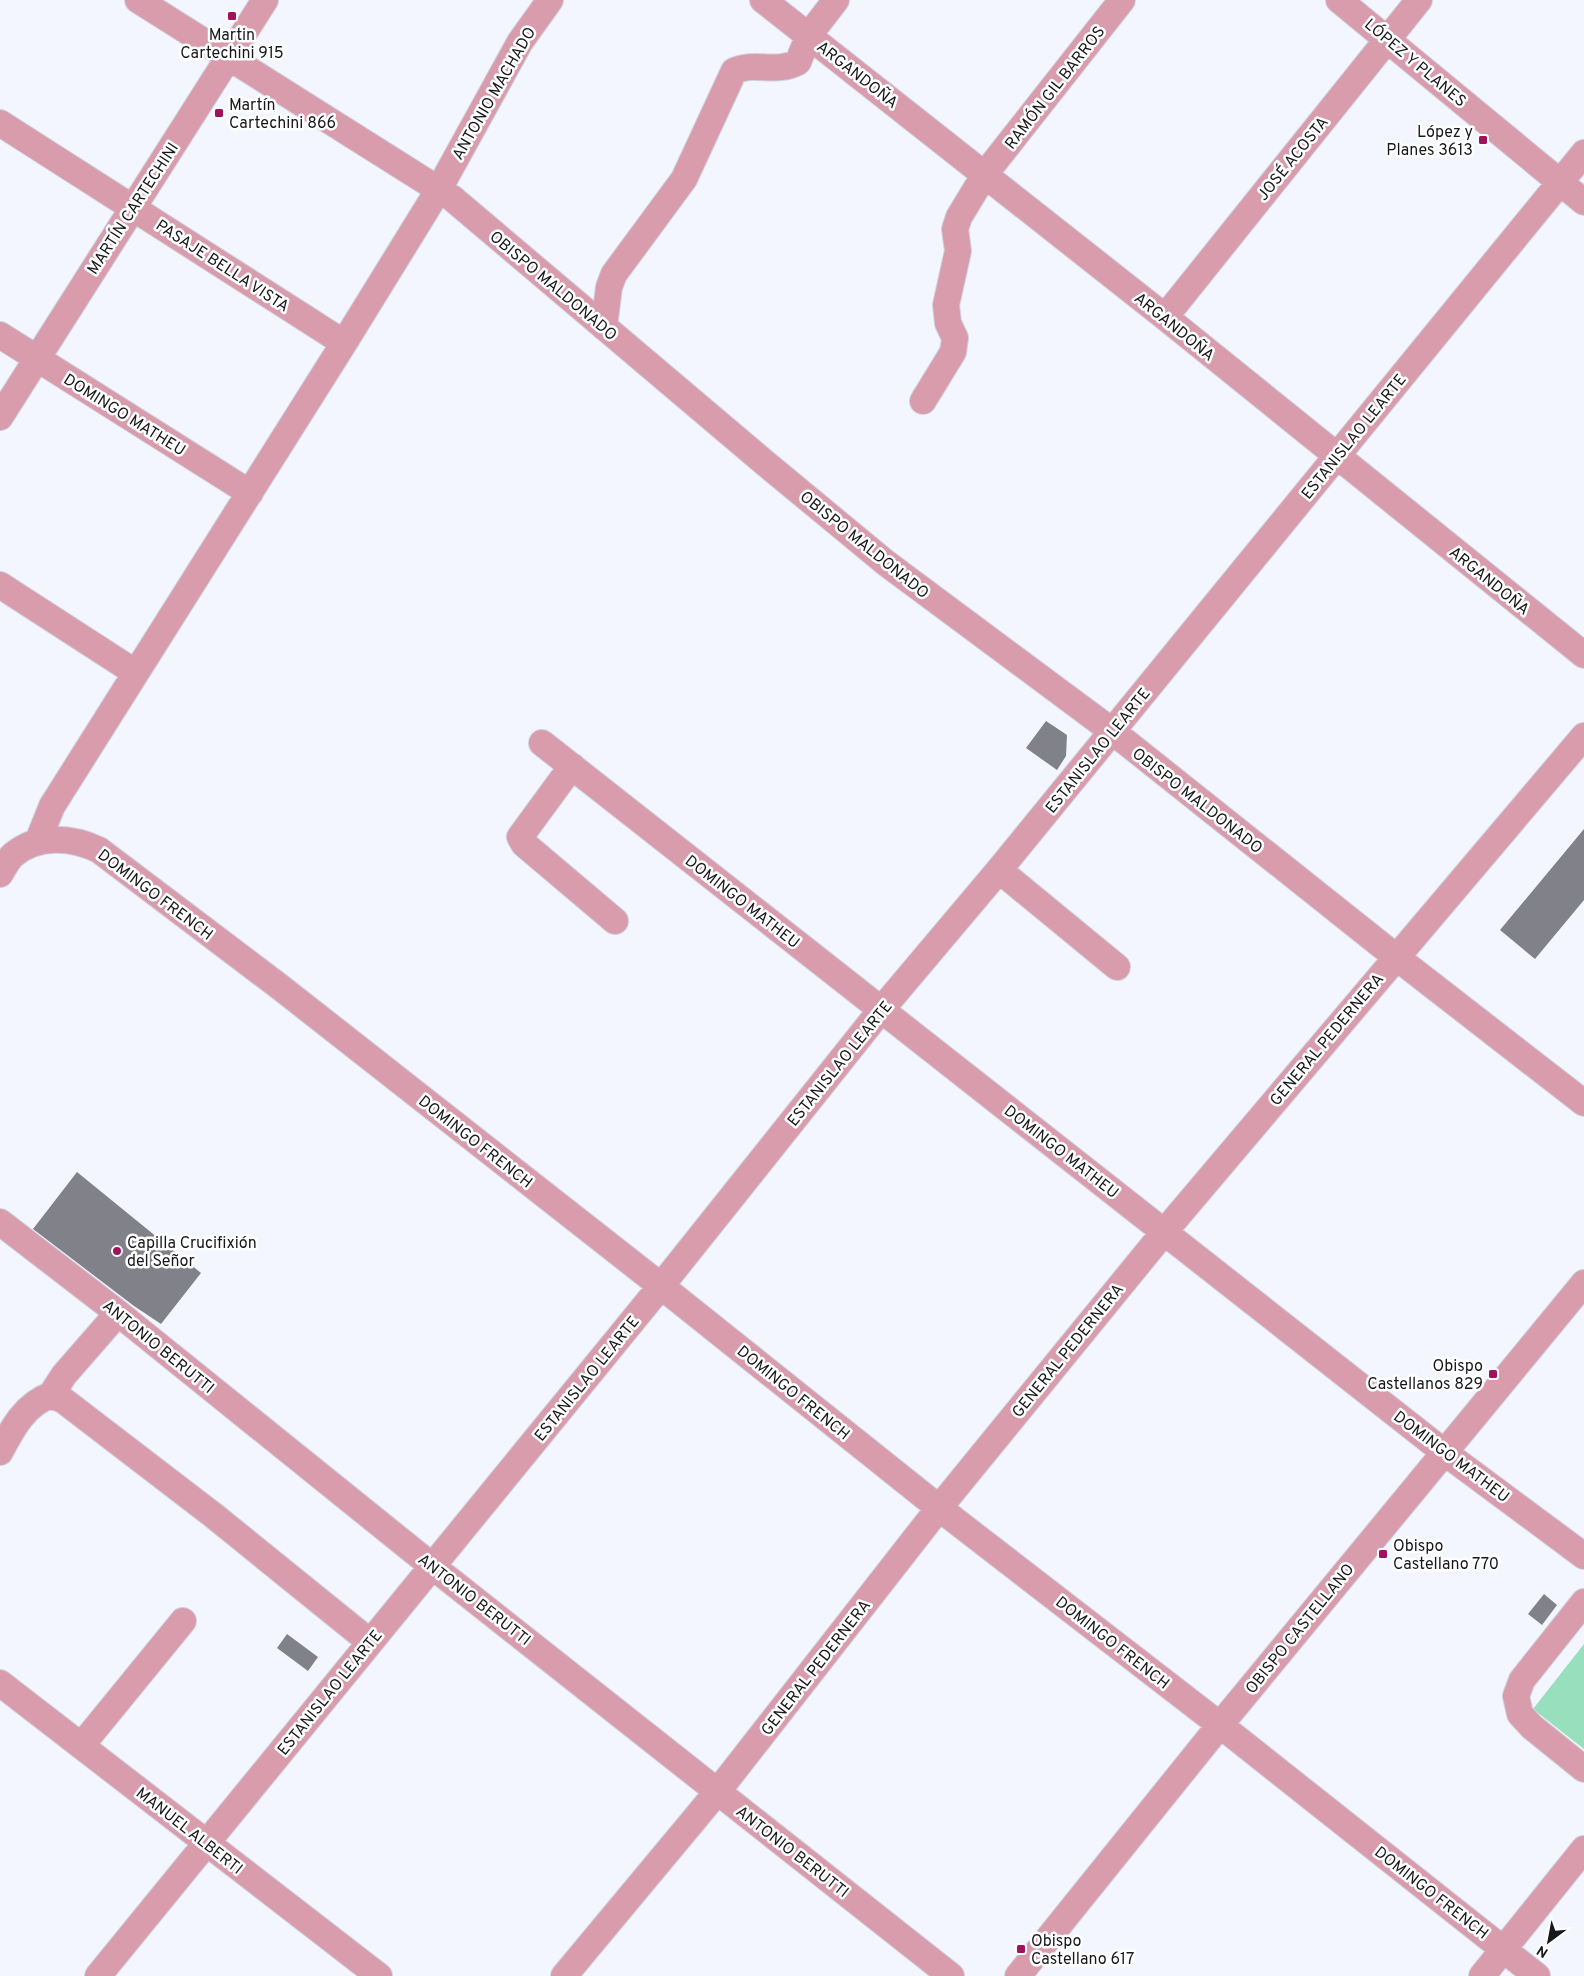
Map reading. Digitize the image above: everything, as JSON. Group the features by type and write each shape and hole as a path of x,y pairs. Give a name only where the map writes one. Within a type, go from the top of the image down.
{"street":[{"name":"OBISPO MALDONADO","path":"138,0 229,59 439,188 886,563 1112,732 1584,1103"},
{"name":"MARTÍN CARTECHINI","path":"0,417 265,0"},
{"name":"ANTONIO MACHADO","path":"38,841 52,806 344,343 439,188 520,42 550,0"},
{"name":"ARGANDOÑA","path":"763,0 986,174 1584,655"},
{"path":"604,327 609,287 614,274 684,179 734,71 743,67 787,68 798,62 809,35 836,0"},
{"name":"RAMÓN GIL BARROS","path":"923,401 953,352 955,338 948,324 946,305 958,251 955,229 959,217 986,174 1122,0"},
{"name":"LÓPEZ Y PLANES","path":"1340,0 1584,202"},
{"name":"JOSÉ ACOSTA","path":"1165,317 1420,0"},
{"name":"PASAJE BELLA VISTA","path":"0,123 344,343"},
{"name":"ESTANISLAO LEARTE","path":"98,1976 661,1286 881,1010 999,870 1584,153"},
{"name":"DOMINGO MATHEU","path":"0,335 250,493"},
{"path":"0,585 136,673"},
{"name":"GENERAL PEDERNERA","path":"564,1976 718,1792 939,1508 1165,1231 1584,736"},
{"name":"DOMINGO MATHEU","path":"542,742 1444,1452 1584,1556"},
{"path":"572,766 520,837 524,844 615,921"},
{"name":"DOMINGO FRENCH","path":"38,841 70,839 82,842 98,850 288,994 661,1286 939,1508 1220,1725 1537,1976"},
{"path":"4,858 38,841"},
{"path":"999,870 1117,967"},
{"name":"ANTONIO BERUTTI","path":"0,1222 118,1313 432,1566 950,1976"},
{"name":"OBISPO CASTELLANO","path":"1018,1976 1220,1725 1584,1283"},
{"path":"51,1395 64,1375 118,1313"},
{"path":"0,1452 9,1434 30,1405 38,1399 51,1395 63,1400 213,1515 370,1642"},
{"path":"1584,1602 1522,1680 1516,1696 1520,1714 1532,1727 1584,1769"},
{"path":"81,1746 183,1621"},
{"name":"MANUEL ALBERTI","path":"0,1683 379,1976"},
{"path":"1482,1976 1584,1849"}],"green space":[{"path":"1584,1644 1584,1749 1533,1709"}],"building":[{"path":"1046,721 1067,735 1066,756 1057,770 1026,748"},
{"path":"1584,829 1584,900 1535,959 1500,930"},
{"name":"Capilla Crucifixión del Señor","path":"77,1172 201,1273 161,1324 134,1306 33,1229"},
{"path":"1544,1594 1557,1605 1542,1625 1528,1614"},
{"path":"287,1634 318,1657 308,1671 277,1648"}],"place":[{"name":"Martin Cartechini 915","path":"232,16"},
{"name":"Martín Cartechini 866","path":"219,113"},
{"name":"López y Planes 3613","path":"1483,140"},
{"name":"Capilla Crucifixión del Señor","path":"117,1251"},
{"name":"Obispo Castellanos 829","path":"1493,1374"},
{"name":"Obispo Castellano 770","path":"1383,1554"},
{"name":"Obispo Castellano 617","path":"1021,1949"}]}
